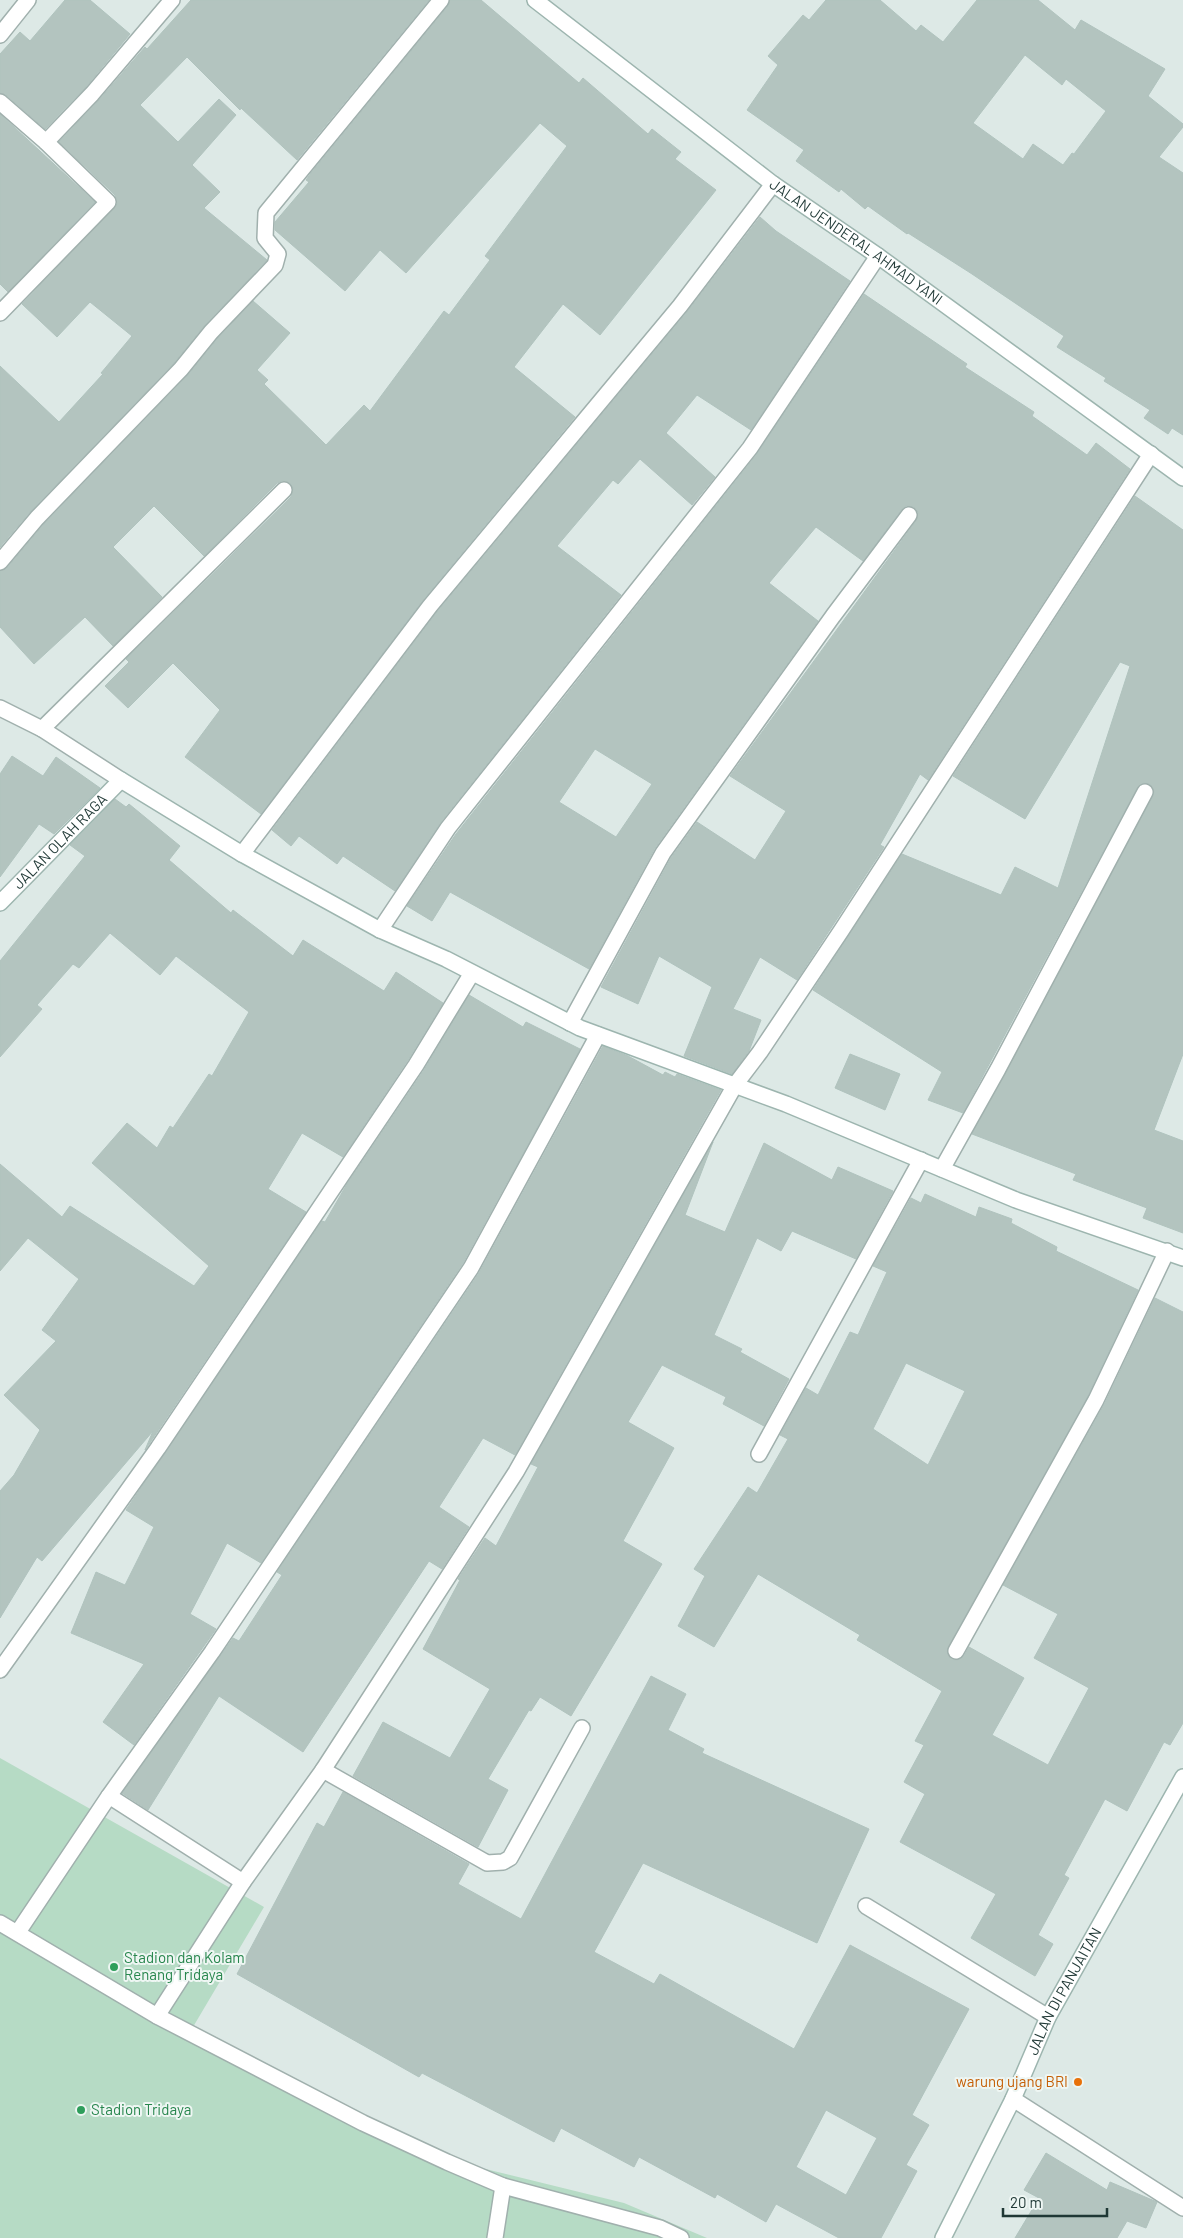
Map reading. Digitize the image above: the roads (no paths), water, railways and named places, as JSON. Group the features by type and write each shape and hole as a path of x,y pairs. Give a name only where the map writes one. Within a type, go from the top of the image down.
{"street":[{"path":"0,35 28,0"},
{"path":"46,142 92,94 172,0"},
{"path":"0,562 37,518 181,369 211,332 275,265 278,254 265,238 266,213 441,0"},
{"name":"JALAN JENDERAL AHMAD YANI","path":"535,0 756,168 773,184 878,256 1183,478"},
{"path":"0,102 46,142 108,202 0,312"},
{"path":"242,854 430,606 680,306 773,184"},
{"path":"380,930 448,828 750,448 878,256"},
{"path":"157,2016 243,1882 322,1770 516,1472 735,1085 760,1052 842,931 1151,454"},
{"path":"42,729 284,490"},
{"path":"570,1023 663,853 833,616 909,516"},
{"path":"0,708 42,729 242,854 380,930 472,973 570,1023 786,1104 1016,1200 1183,1258"},
{"name":"JALAN OLAH RAGA","path":"0,903 121,780"},
{"path":"942,1169 998,1069 1145,792"},
{"path":"0,1670 158,1448 416,1065 472,973"},
{"path":"18,1932 109,1796 212,1652 471,1268 598,1035"},
{"path":"759,1454 921,1160"},
{"path":"956,1651 1096,1400 1167,1251"},
{"path":"322,1770 487,1863 495,1864 510,1858 582,1728"},
{"name":"JALAN DI PANJAITAN","path":"943,2238 1013,2099 1048,2017 1183,1777"},
{"path":"109,1796 243,1882"},
{"path":"866,1906 1048,2017"},
{"path":"0,1923 157,2016 363,2123 503,2186 660,2228 681,2238"},
{"path":"1013,2099 1183,2208"},
{"path":"495,2238 503,2186"}],"place":[{"name":"Stadion dan Kolam Renang Tridaya","path":"114,1967"},
{"name":"warung ujang BRI","path":"1078,2082"},
{"name":"Stadion Tridaya","path":"81,2110"}]}
